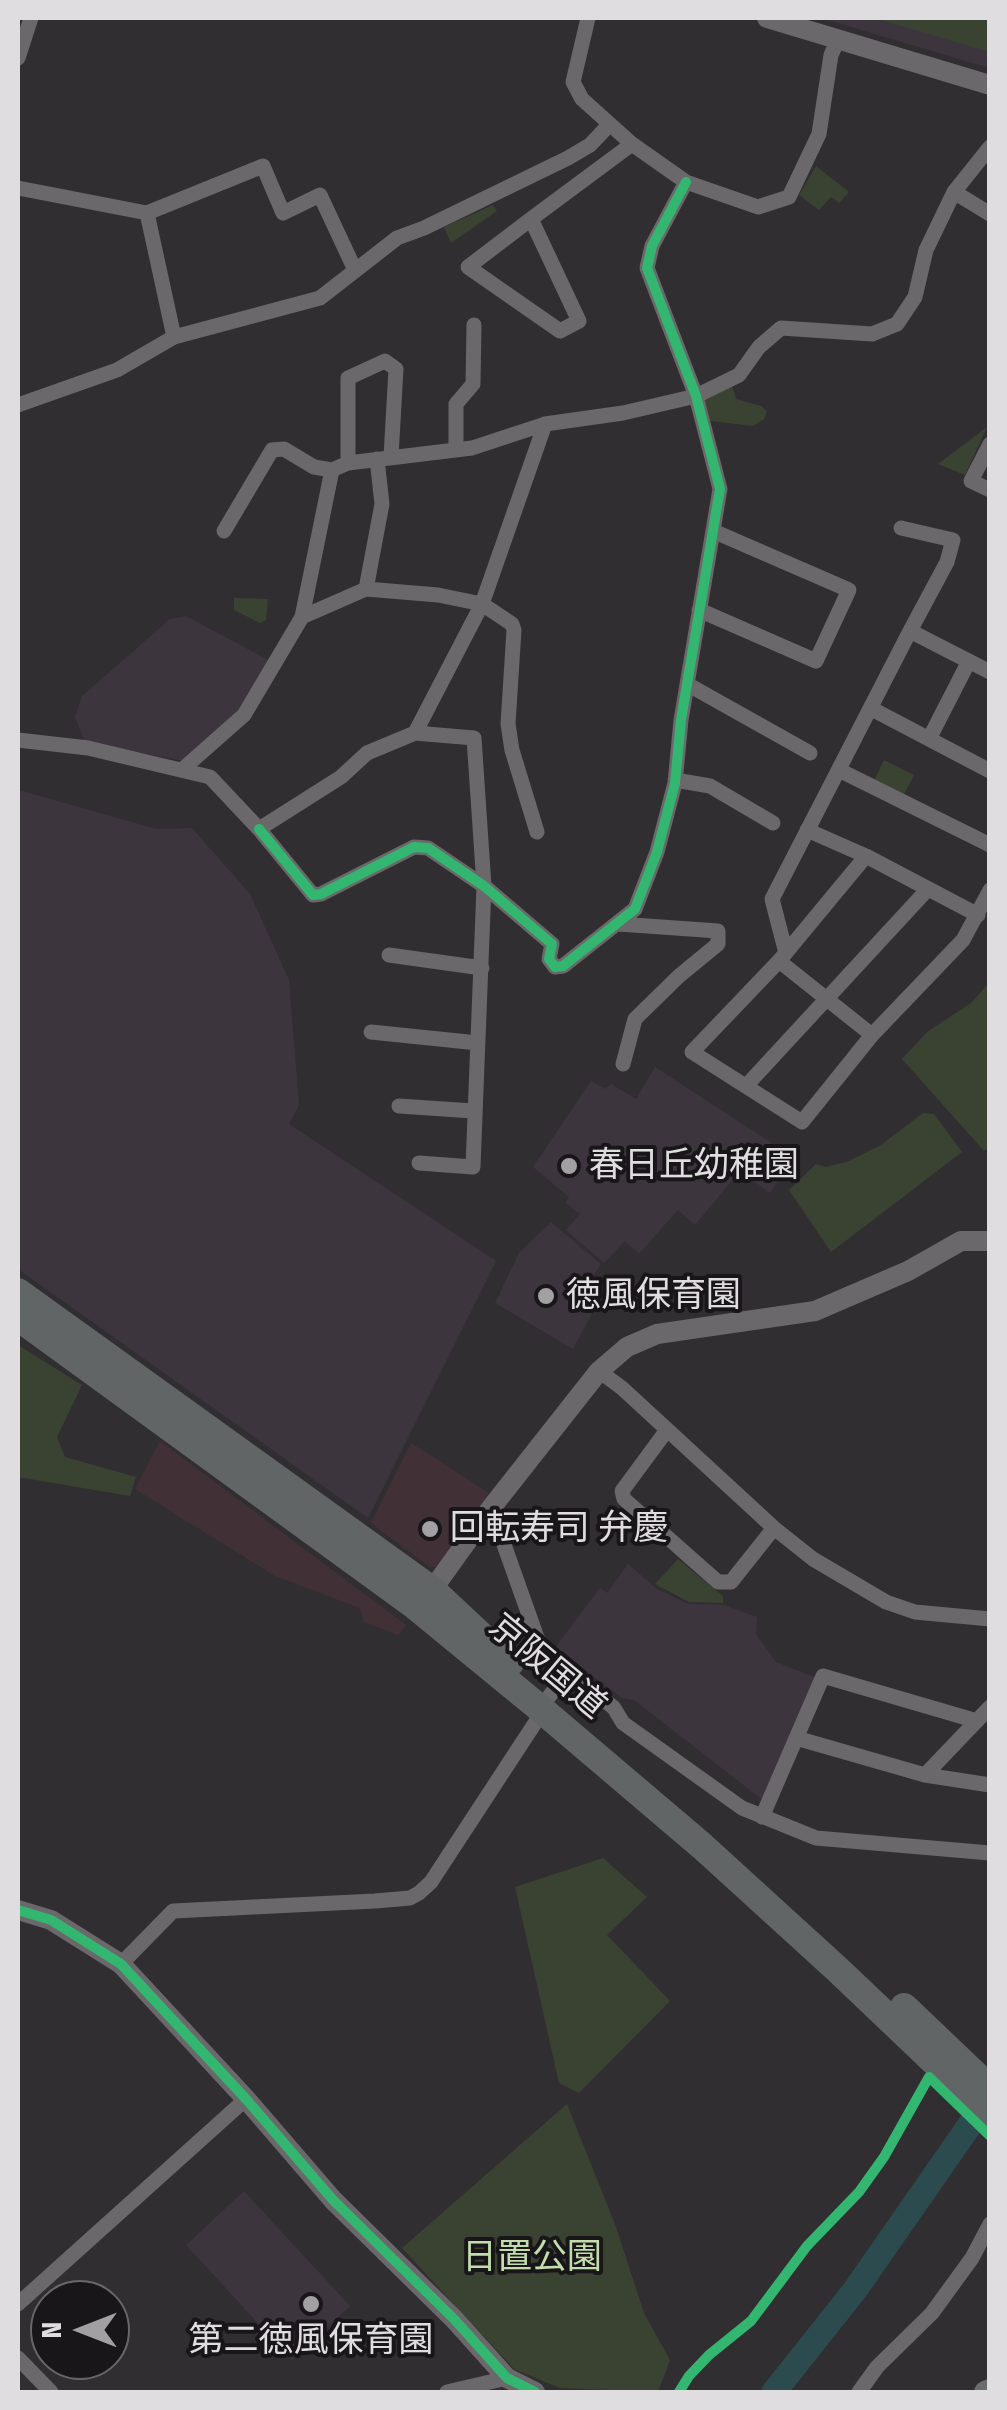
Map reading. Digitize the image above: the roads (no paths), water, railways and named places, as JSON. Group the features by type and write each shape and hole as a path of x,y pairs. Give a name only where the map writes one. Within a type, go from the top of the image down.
{"highway":[{"name":"京阪国道","path":"18,1292 432,1590 545,1704"},
{"name":"京阪国道","path":"18,1318 545,1704 746,1866 950,2063 990,2089"},
{"name":"京阪国道","path":"950,2063 990,2121"}],"street":[{"path":"18,58 31,18"},
{"path":"588,18 573,82 582,99 632,144 686,182 758,208 789,197 818,134 831,55 838,40"},
{"path":"767,18 990,85"},
{"path":"18,405 118,370 174,337 320,298 396,238 590,146 609,125"},
{"path":"532,220 579,320 560,331 468,267 632,144"},
{"path":"224,531 272,450 284,448 314,467 332,470 348,463 472,448 544,424 623,414 696,396 738,376 759,346 781,328 872,334 897,324 915,297 926,250 954,192 990,147"},
{"path":"18,188 148,213 264,166 283,213 320,195 355,270"},
{"path":"18,740 88,748 210,776 259,828 313,895 414,846 428,848 484,886 552,944 549,959 554,967 562,966 620,924 635,909 657,852 675,780 720,488 696,396 648,268 652,246 686,182"},
{"path":"954,192 990,214"},
{"path":"148,213 174,337"},
{"path":"456,449 456,404 473,384 474,326"},
{"path":"348,463 348,378 384,361 396,369 382,504 366,589"},
{"path":"416,733 482,604 544,424"},
{"path":"990,444 971,480 990,490"},
{"path":"184,768 244,715 302,617 332,470"},
{"path":"872,1034 782,957 772,898 947,562 953,540 901,528"},
{"path":"699,610 816,661 849,590 713,531"},
{"path":"302,617 366,589 438,594 482,604 512,624 508,724 537,832"},
{"path":"910,630 990,672"},
{"path":"930,739 970,661"},
{"path":"687,684 810,753"},
{"path":"872,709 990,770"},
{"path":"259,828 340,777 367,754 416,733 474,738 484,886 473,1167 419,1163"},
{"path":"840,770 990,845"},
{"path":"675,780 710,786 773,823"},
{"path":"808,830 978,915"},
{"path":"866,856 782,957 692,1052 802,1122 872,1034 963,940 990,890"},
{"path":"746,1086 928,889"},
{"path":"620,924 718,931 718,944 636,1019 623,1064"},
{"path":"389,956 482,968"},
{"path":"371,1032 478,1042"},
{"path":"399,1106 473,1111"},
{"path":"432,1590 599,1371 627,1347 657,1334 816,1311 908,1271 962,1241 990,1241"},
{"path":"599,1371 813,1559 886,1602 915,1612 990,1620"},
{"path":"668,1430 622,1491 624,1499 718,1582 731,1582 774,1528"},
{"path":"491,1508 540,1646 614,1708 622,1723 742,1808 816,1838 990,1853"},
{"path":"121,1964 173,1911 362,1902 419,1894 431,1882 570,1669"},
{"path":"762,1817 823,1676 977,1721"},
{"path":"925,1775 990,1707"},
{"path":"796,1738 925,1775 990,1785"},
{"path":"18,1910 51,1920 121,1964 246,2098 333,2200 454,2319 507,2378 534,2392"},
{"path":"18,2304 246,2098"},
{"path":"860,2392 877,2367 932,2312 972,2258 990,2224"},
{"path":"18,2358 51,2392"},
{"path":"446,2392 507,2378"}],"waterway":[{"path":"774,2392 855,2290 990,2096"}],"place":[{"name":"春日丘幼稚園","path":"569,1166"},
{"name":"徳風保育園","path":"546,1296"},
{"name":"回転寿司 弁慶","path":"430,1529"},
{"name":"第二徳風保育園","path":"311,2304"}],"park label":[{"name":"日置公園","path":"532,2258"}]}
